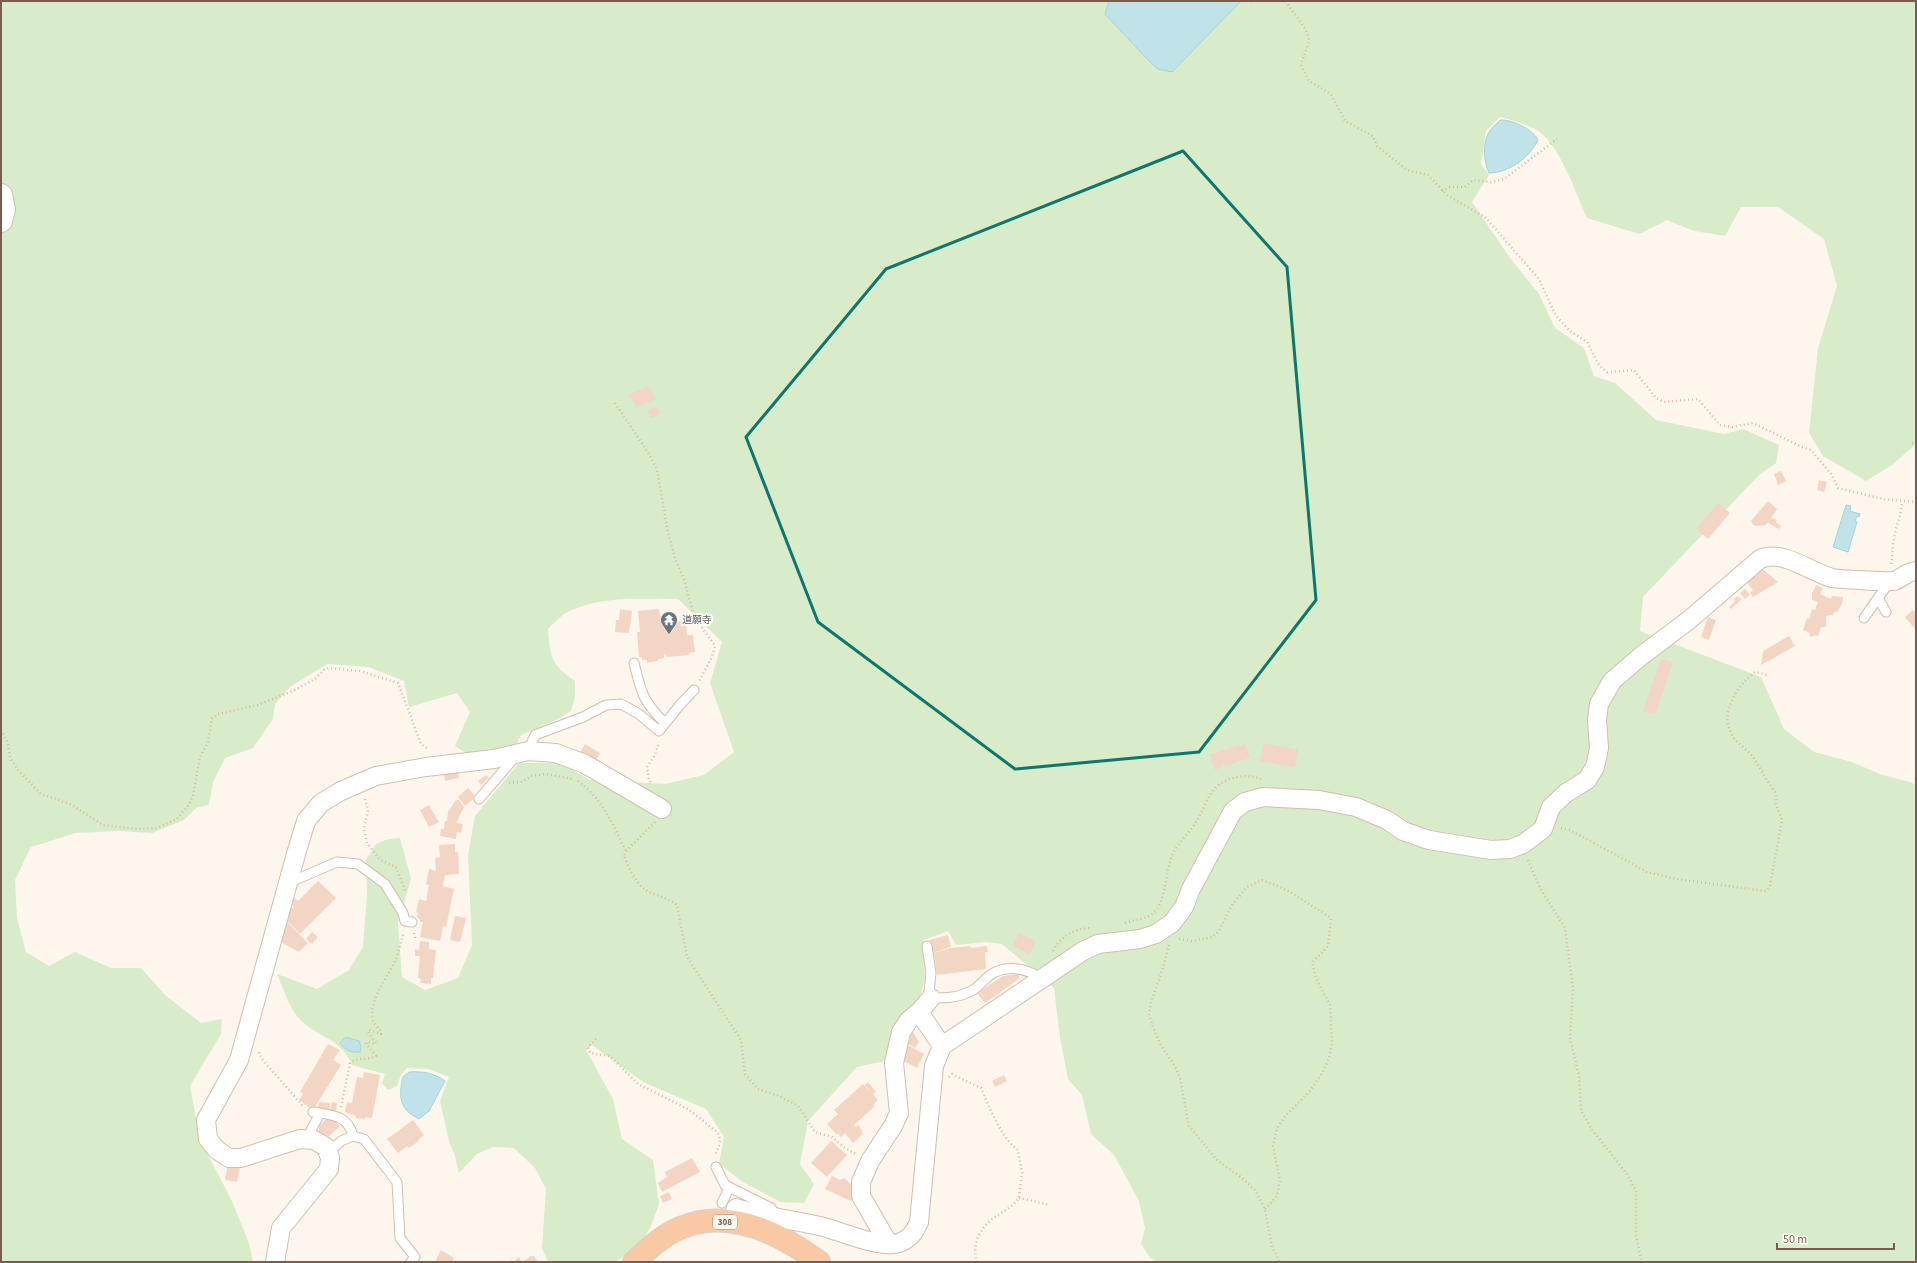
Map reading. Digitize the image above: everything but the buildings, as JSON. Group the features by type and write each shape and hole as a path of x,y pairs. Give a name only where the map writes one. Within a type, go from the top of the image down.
{"highway":[{"name":"308","path":"634,1262 668,1234 681,1227 697,1223 732,1222 750,1225 785,1239 802,1248 819,1262"}],"street":[{"path":"1,195 4,210 1,221"},
{"path":"732,1222 736,1208 761,1216 824,1227 870,1242 897,1244 914,1235 919,1222 934,1066 942,1046 1083,951 1098,944 1140,939 1165,928 1172,923 1184,907 1191,889 1233,810 1245,802 1263,796 1319,800 1356,807 1387,820 1403,831 1429,840 1491,850 1510,849 1523,844 1542,829 1551,808 1566,793 1587,780 1596,767 1599,748 1597,720 1599,704 1612,681 1640,656 1689,620 1760,559 1766,556 1775,556 1834,578 1890,581 1916,571"},
{"path":"275,1262 281,1228 329,1169 330,1158 326,1147 314,1140 300,1139 241,1158 229,1158 217,1150 208,1139 206,1120 239,1060 306,821 321,803 341,791 376,776 494,759 523,753 556,752 585,764 662,809"},
{"path":"888,1243 861,1196 861,1182 874,1154 893,1126 899,1113 894,1077 894,1063 901,1032 909,1020 920,1012 931,998"},
{"path":"920,1012 942,1046"}],"lane":[{"path":"1864,618 1890,581"},
{"path":"1878,598 1886,612"},
{"path":"634,663 642,696 654,712 665,723"},
{"path":"479,799 523,753 535,735 583,717 606,705 620,704 639,714 659,731 694,690"},
{"path":"288,883 337,862 358,864 385,884 408,921"},
{"path":"927,946 931,973 929,994 931,998 949,998 961,995 972,990 990,976 1010,968 1021,969 1044,976"},
{"path":"306,1140 316,1113 339,1117 351,1127 353,1136"},
{"path":"328,1153 341,1141 353,1136 364,1139 396,1182 400,1238 415,1257 411,1262"},
{"path":"716,1167 725,1185 771,1208 779,1219"},
{"path":"722,1203 729,1188"}],"path":[{"path":"1286,1 1296,18 1305,28 1310,41 1301,65 1309,81 1331,94 1345,121 1373,136 1377,146 1407,170 1428,175 1442,191 1484,217 1501,234 1539,279 1556,316 1570,331 1587,342 1599,365 1607,372 1634,370 1656,398 1664,402 1698,399 1720,425 1732,427 1753,423 1811,450 1831,474 1838,488 1883,499 1916,502"},
{"path":"1442,191 1450,187 1465,187 1473,180 1491,182 1504,179 1557,139"},
{"path":"615,403 647,451 657,469 668,533 676,561 684,578 694,616 715,646 712,657 694,690"},
{"path":"1912,442 1916,444"},
{"path":"1890,581 1889,571 1893,556 1894,538 1902,510 1902,501"},
{"path":"1,730 8,743 10,758 18,770 41,794 70,804 103,825 138,829 157,828 177,819 188,806 193,796 200,757 208,742 212,718 218,714 258,705 293,691 315,680 324,670 329,668 360,671 398,682 421,744 432,750"},
{"path":"1545,824 1570,830 1647,872 1676,879 1766,891 1770,886 1782,820 1776,804 1776,793 1764,778 1753,757 1732,736 1727,722 1734,696 1745,679 1755,672 1767,674"},
{"path":"653,783 649,780 647,767 655,755 659,741 659,731"},
{"path":"488,788 522,782 531,776 545,774 575,779 589,789 602,804 626,852"},
{"path":"1122,924 1150,917 1157,909 1163,897 1171,857 1179,843 1196,823 1210,794 1220,784 1231,777 1251,777 1267,782"},
{"path":"356,784 364,795 368,810 364,829 367,843 380,860 396,867 406,893"},
{"path":"662,809 658,819 624,855 626,864 642,888 669,899 677,905 687,957 741,1040 745,1074 750,1082 758,1089 780,1096 798,1106 815,1132 832,1137 845,1148 862,1157 874,1154"},
{"path":"1523,844 1540,888 1566,928 1573,989 1570,1038 1579,1076 1581,1111 1593,1131 1626,1174 1636,1191 1636,1236 1642,1262"},
{"path":"1165,928 1180,940 1191,941 1213,937 1219,931 1232,905 1246,887 1262,880 1287,890 1331,918 1328,946 1312,963 1316,978 1330,1005 1332,1043 1329,1058 1320,1077 1309,1092 1286,1115 1277,1128 1273,1146 1280,1181 1276,1196 1265,1209"},
{"path":"408,921 416,941"},
{"path":"339,1117 350,1062 356,1058 372,1058 376,1056 366,1044 367,1042 376,1043 368,1032 369,1030 381,1034 381,1031 374,1024 372,1016 374,1006 383,981 396,959 404,929 408,921"},
{"path":"1044,976 1047,962 1061,938 1073,932 1094,928"},
{"path":"1165,928 1169,937 1168,948 1151,1002 1149,1014 1153,1027 1161,1046 1175,1066 1180,1078 1189,1126 1218,1161 1242,1178 1255,1190 1265,1209 1272,1247 1280,1262"},
{"path":"245,1037 258,1043 262,1059 299,1102 316,1113"},
{"path":"596,1039 588,1047 590,1052 610,1056 638,1084 688,1109 717,1132 720,1137 720,1142 714,1159 716,1167"},
{"path":"946,1079 952,1074 981,1088 992,1113 1011,1146 1018,1150 1022,1172 1019,1198 983,1227 976,1243 975,1256 977,1262"},
{"path":"1019,1198 1050,1205"}],"highlighted area":[{"path":"1183,151 1287,267 1316,600 1199,752 1015,769 818,622 746,437 886,269"}],"green space":[{"path":"1,1 1916,1 1916,444 1892,465 1866,481 1823,456 1809,433 1818,348 1837,286 1824,239 1778,207 1741,207 1725,236 1694,231 1667,220 1639,234 1587,218 1562,162 1549,142 1534,128 1500,117 1486,131 1481,164 1489,175 1472,202 1510,258 1539,294 1555,328 1584,348 1594,376 1615,383 1656,420 1724,434 1743,429 1779,445 1776,463 1759,475 1643,597 1640,631 1761,677 1784,729 1814,752 1852,762 1880,774 1913,783 1916,786 1916,1262 1157,1262 1150,1258 1141,1244 1145,1228 1139,1201 1114,1155 1091,1134 1082,1095 1068,1079 1060,1038 1054,988 1002,944 986,942 956,945 948,931 924,940 925,979 918,1003 897,1023 885,1061 857,1067 808,1121 800,1164 814,1184 804,1203 780,1202 743,1182 719,1164 724,1137 706,1109 643,1082 592,1045 586,1050 613,1099 622,1139 653,1160 659,1204 651,1226 642,1242 616,1262 548,1262 542,1248 546,1189 535,1168 514,1148 493,1147 477,1154 459,1173 455,1156 449,1141 440,1101 449,1077 429,1069 407,1068 401,1075 397,1086 388,1090 382,1083 385,1074 352,1065 348,1057 338,1045 313,1030 300,1020 288,1002 277,974 317,989 349,970 363,947 367,895 366,860 376,844 388,839 400,838 411,879 398,923 402,977 425,990 458,978 472,945 468,855 475,816 519,763 561,763 590,780 665,784 704,775 734,752 710,683 722,642 678,599 620,599 577,608 564,614 548,629 553,659 561,670 575,681 575,697 571,711 556,720 521,735 514,749 470,756 455,746 470,712 457,693 409,707 404,681 369,667 327,664 290,687 275,704 273,719 253,748 225,758 213,782 209,805 196,808 184,820 152,833 118,831 76,833 31,847 15,880 17,918 26,952 49,966 75,952 111,968 141,968 165,995 201,1023 222,1019 221,1034 190,1086 200,1140 231,1199 249,1243 253,1262 1,1262"}],"water":[{"path":"1109,1 1241,1 1172,72 1158,69 1105,14"},
{"path":"1500,120 1516,123 1532,132 1538,140 1530,152 1518,163 1504,170 1489,173 1485,158 1485,142 1490,130"},
{"path":"1846,505 1851,506 1850,511 1860,514 1859,517 1857,516 1855,521 1857,522 1848,552 1833,547"},
{"path":"346,1037 359,1041 361,1047 360,1052 346,1049 340,1043"},
{"path":"409,1072 428,1073 445,1081 429,1111 419,1119 404,1107 402,1102 401,1084 403,1077"}],"place":[{"name":"道願寺","path":"669,635"}]}
